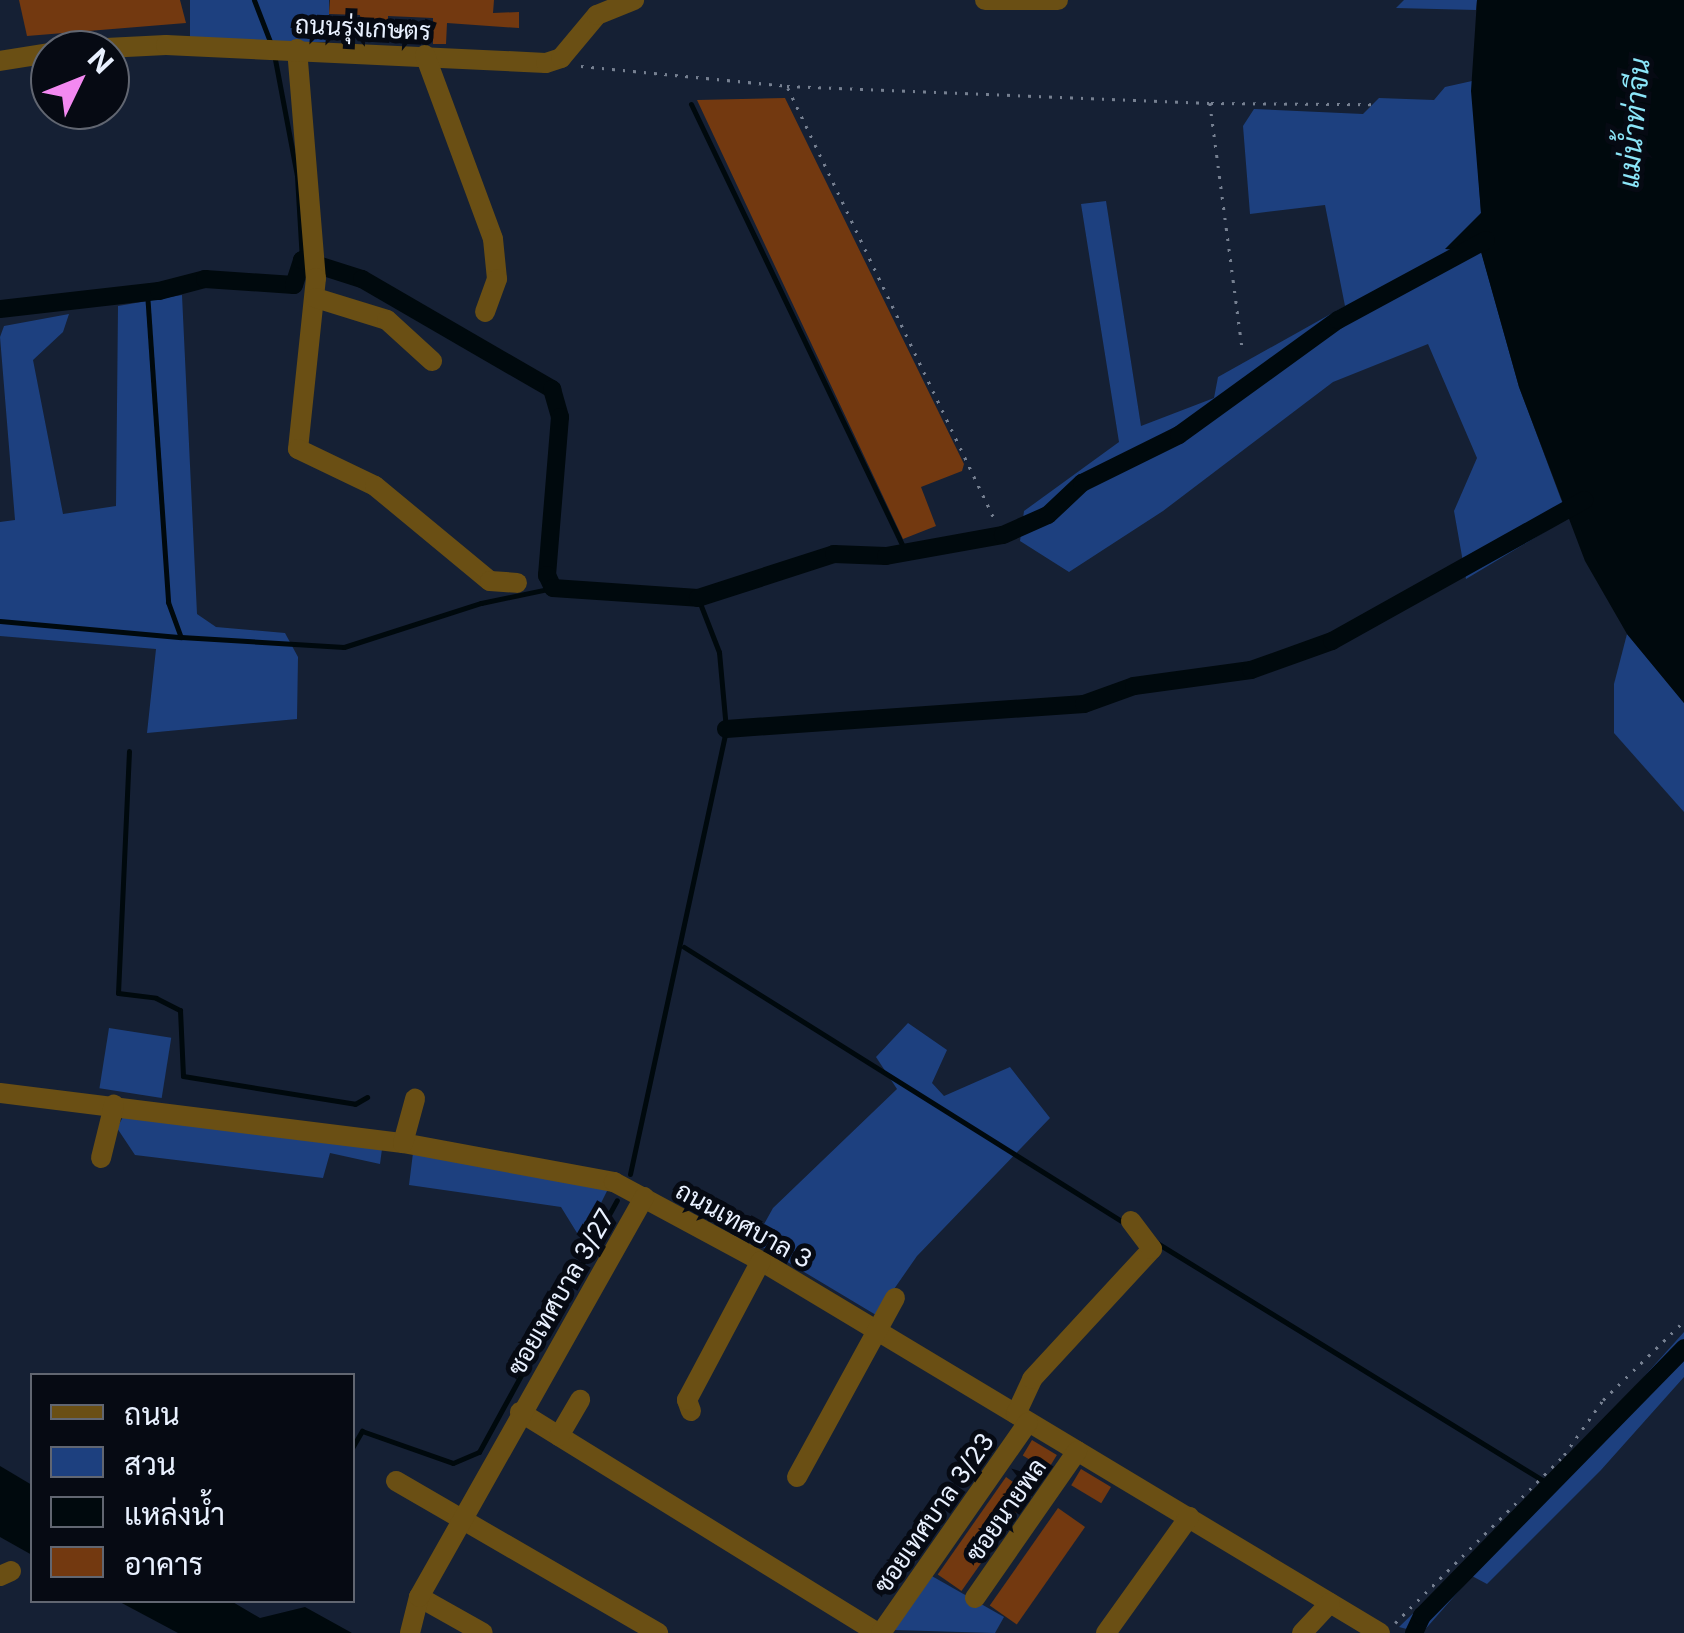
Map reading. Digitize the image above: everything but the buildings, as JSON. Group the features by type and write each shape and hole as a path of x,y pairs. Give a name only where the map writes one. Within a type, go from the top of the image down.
{"street":[{"path":"561,58 596,15 634,0"},
{"path":"985,0 1058,0"},
{"name":"ถนนรุ่งเกษตร","path":"130,49 280,49 561,58"},
{"path":"280,49 314,245 316,288 298,449 375,486 490,581 517,583"},
{"path":"425,55 494,239 497,279 485,312"},
{"path":"0,61 30,56"},
{"path":"316,288 387,320 432,361"},
{"name":"ถนนเทศบาล 3","path":"0,1093 403,1143 587,1175 644,1197 761,1261 1383,1633"},
{"path":"403,1143 415,1099"},
{"path":"102,1158 114,1106"},
{"name":"ซอยเทศบาล 3/27","path":"410,1633 419,1597 644,1197"},
{"name":"ซอยเทศบาล 3/23","path":"880,1633 1022,1418 1039,1370 1152,1249 1130,1221"},
{"path":"692,1411 687,1400 761,1261"},
{"path":"797,1478 880,1332 894,1298"},
{"path":"559,1436 580,1400"},
{"path":"520,1412 880,1633"},
{"name":"ซอยนายพล","path":"975,1598 1078,1451"},
{"path":"396,1481 658,1633"},
{"path":"1106,1633 1188,1517"},
{"path":"419,1597 483,1633"},
{"path":"1302,1633 1330,1602"}],"path":[{"path":"561,58 591,70 787,86 1210,104 1372,104"},
{"path":"787,86 995,520"},
{"path":"1210,104 1242,345"},
{"path":"1383,1633 1564,1455 1603,1400 1684,1322"}],"green space":[{"path":"190,0 329,0 329,42 190,42"},
{"path":"1404,0 1477,0 1476,10 1396,8"},
{"path":"1472,81 1481,213 1458,251 1481,251 1519,387 1568,518 1466,579 1454,511 1477,458 1428,344 1333,382 1163,511 1069,572 1020,541 1024,511 1119,442 1081,204 1106,201 1141,426 1214,398 1218,377 1345,306 1325,205 1250,214 1243,126 1254,109 1363,114 1379,98 1434,100 1445,87"},
{"path":"182,295 197,614 216,627 285,633 298,657 297,719 147,733 156,649 0,636 0,522 15,520 0,337 4,326 69,314 63,332 33,360 63,514 116,506 118,306"},
{"path":"1627,634 1684,703 1684,812 1614,733 1614,684"},
{"path":"908,1023 947,1050 932,1083 944,1096 1010,1067 1050,1118 917,1256 876,1315 754,1242 773,1208 897,1089 876,1057"},
{"path":"109,1028 171,1038 162,1098 99,1088"},
{"path":"123,1117 382,1149 380,1164 330,1153 323,1178 135,1155 117,1128"},
{"path":"413,1153 608,1189 582,1241 561,1207 409,1185"},
{"path":"1684,1332 1684,1377 1601,1470 1487,1584 1472,1576 1422,1633 1399,1627 1555,1476"},
{"path":"930,1575 1004,1617 995,1633 894,1630"}],"water":[{"name":"แม่น้ำท่าจีน","path":"1477,0 1684,0 1684,703 1627,634 1585,561 1519,387 1481,252 1445,249 1481,213 1471,91"},
{"path":"0,1466 30,1484 30,1554 0,1537"},
{"path":"122,1603 234,1603 260,1618 305,1607 352,1633 178,1633"}],"waterway":[{"path":"254,0 271,44"},
{"path":"274,54 297,176 302,260"},
{"path":"691,104 906,553"},
{"path":"0,309 159,291 205,279 294,285 302,260 362,279 552,389 560,417 547,575 553,588 698,598 834,554 886,556 1003,535 1048,515 1082,483 1179,435 1338,320 1486,240"},
{"path":"147,292 168,602 181,637 344,647 481,603 553,588"},
{"path":"726,729 1084,704 1134,686 1251,670 1332,641 1584,500"},
{"path":"630,1174 726,729 719,652 698,598"},
{"path":"0,621 181,637"},
{"path":"129,751 118,993 156,998 180,1010 183,1076 355,1104 367,1097"},
{"path":"684,947 1126,1224"},
{"path":"355,1443 362,1431 453,1463 479,1452 617,1200"},
{"path":"1157,1243 1554,1487"},
{"path":"1414,1633 1422,1616 1684,1348"}]}
